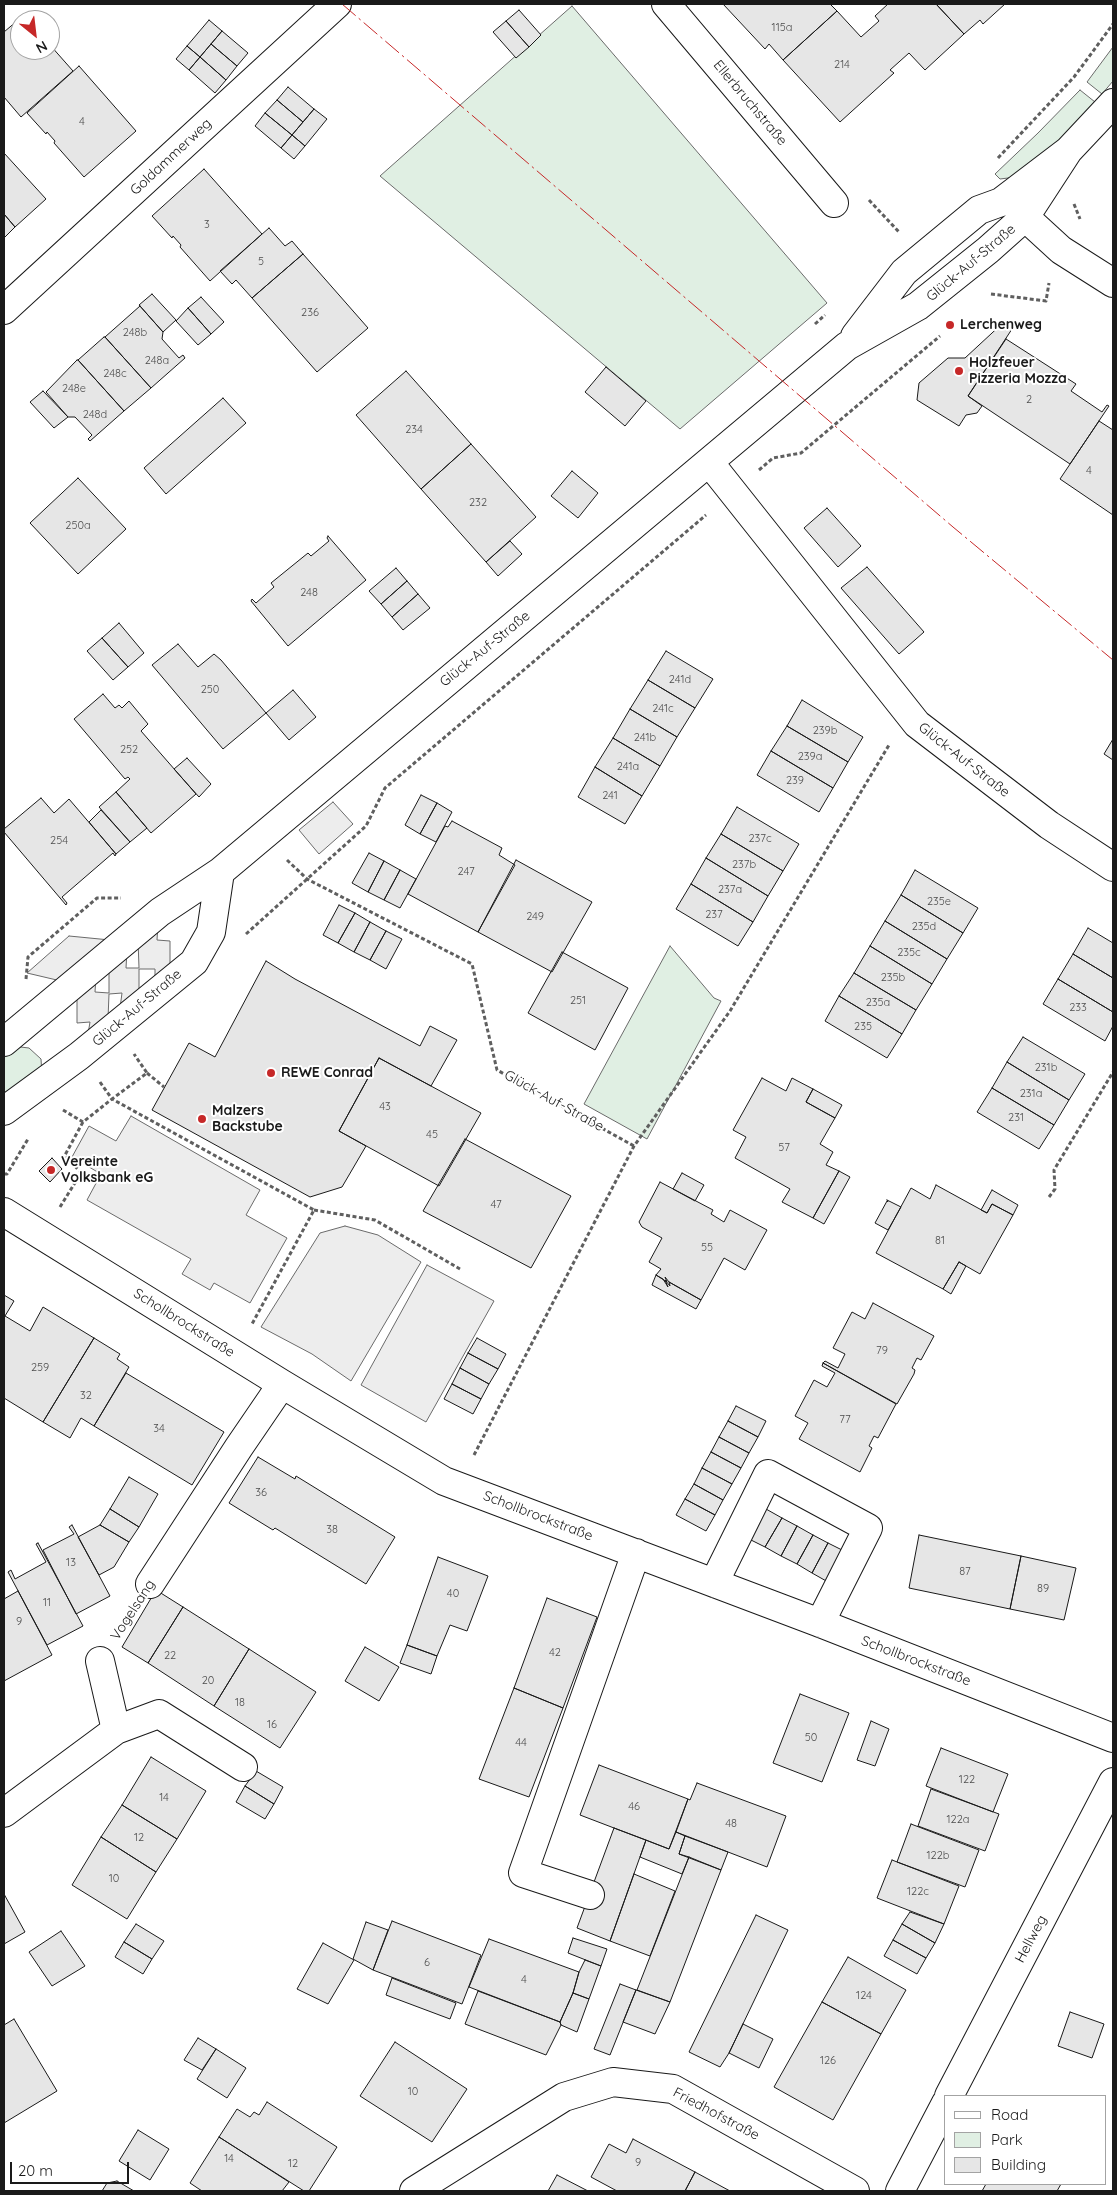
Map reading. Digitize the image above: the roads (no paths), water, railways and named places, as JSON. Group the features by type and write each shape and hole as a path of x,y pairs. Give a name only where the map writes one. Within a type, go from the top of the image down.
{"street":[{"name":"Goldammerweg","path":"4,310 337,4"},
{"name":"Ellerbruchstraße","path":"666,4 834,203"},
{"name":"Glück-Auf-Straße","path":"847,346 904,272 979,210 1001,202 1068,151 1113,103"},
{"name":"Glück-Auf-Straße","path":"4,1042 160,912 220,872 847,346 918,306 1025,217 1068,151"},
{"path":"1025,217 1061,250 1113,283"},
{"name":"Glück-Auf-Straße","path":"709,462 917,724 1049,825 1113,867"},
{"name":"Glück-Auf-Straße","path":"4,1111 79,1056 194,962 211,932 220,872"},
{"name":"Schollbrockstraße","path":"4,1212 282,1384 444,1481 820,1623 1113,1738"},
{"name":"Vogelsang","path":"150,1584 282,1384"},
{"path":"714,1583 768,1474 868,1528 820,1623"},
{"path":"590,1895 523,1873 636,1554"},
{"path":"100,1661 116,1730"},
{"path":"4,1814 116,1730 158,1714 243,1767"},
{"name":"Hellweg","path":"950,2095 1113,1782"},
{"name":"Friedhofstraße","path":"414,2191 564,2097 614,2082 673,2089 855,2191"},
{"path":"900,2191 944,2107"}],"place":[{"name":"Lerchenweg","path":"950,325"},
{"name":"Holzfeuer Pizzeria Mozza","path":"959,371"},
{"name":"REWE Conrad","path":"271,1073"},
{"name":"Malzers Backstube","path":"202,1119"},
{"name":"Vereinte Volksbank eG","path":"51,1170"}]}
